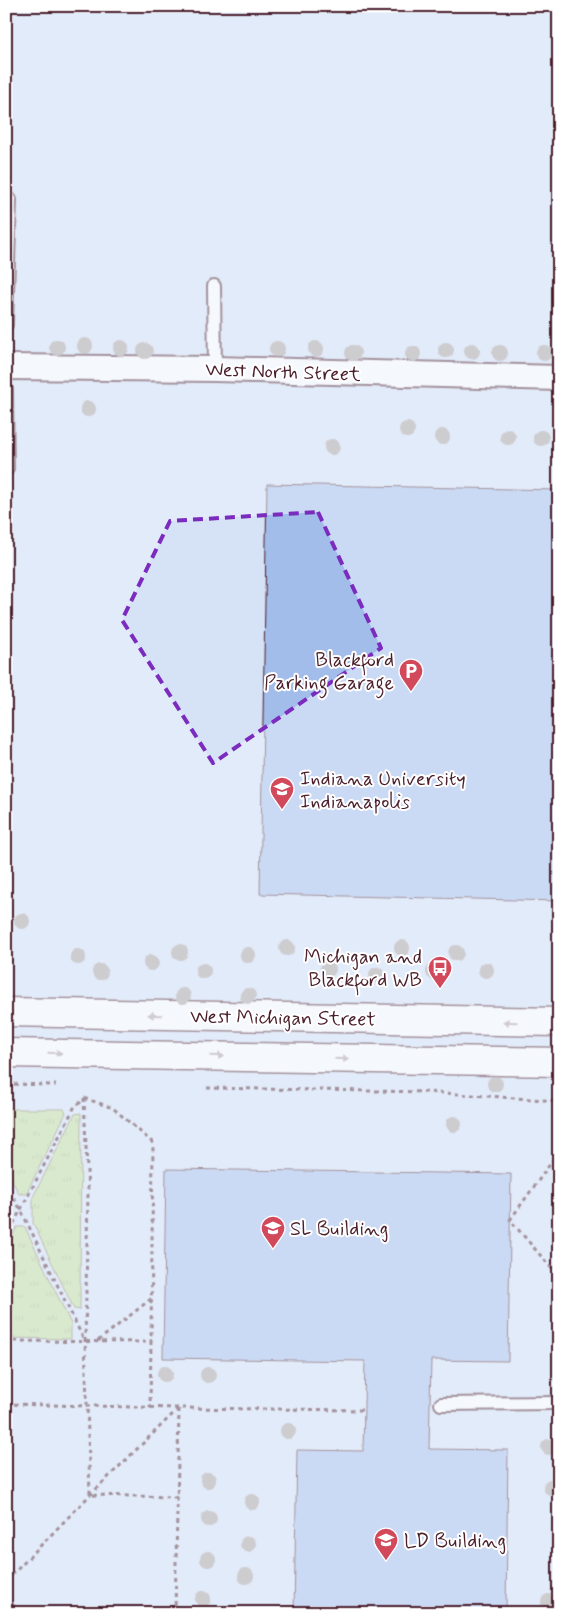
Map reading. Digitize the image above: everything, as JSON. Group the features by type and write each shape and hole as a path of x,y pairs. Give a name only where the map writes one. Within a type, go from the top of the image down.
{"main road":[{"name":"West Michigan Street","path":"6,1012 559,1022"},
{"name":"West Michigan Street","path":"6,1052 559,1062"}],"street":[{"name":"West North Street","path":"6,368 215,369 559,378"}],"lane":[{"path":"6,325 10,200"},
{"path":"214,286 215,369"},
{"path":"6,389 6,469"},
{"path":"441,1404 559,1403"}],"path":[{"path":"6,1084 65,1085"},
{"path":"203,1087 428,1092 559,1101"},
{"path":"6,1238 74,1108 84,1098"},
{"path":"84,1098 113,1108 153,1143 150,1408"},
{"path":"84,1098 88,1194 85,1341 90,1495"},
{"path":"559,1152 510,1220 559,1277"},
{"path":"6,1184 21,1210 85,1341"},
{"path":"98,1342 152,1297"},
{"path":"6,1341 152,1342"},
{"path":"6,1404 150,1408 364,1410"},
{"path":"6,1581 178,1408"},
{"path":"175,1613 178,1408"},
{"path":"90,1495 177,1497"},
{"path":"6,1598 21,1613"}],"highlighted area":[{"path":"318,512 381,648 213,763 122,620 170,521"}],"shaded area":[{"name":"Indiana University Indianapolis","path":"6,6 559,6 559,1613 6,1613"}],"green space":[{"path":"6,1109 64,1109 66,1113 26,1194 19,1194 6,1168"},
{"path":"81,1113 80,1310 74,1309 33,1223 33,1197 75,1114"},
{"path":"17,1227 25,1227 71,1324 71,1339 6,1338 6,1248"}],"building":[{"name":"Blackford Parking Garage","path":"267,484 559,490 559,901 260,894"},
{"path":"166,1169 511,1174 508,1361 431,1360 429,1449 508,1450 506,1613 294,1613 297,1450 363,1451 365,1361 163,1358"}],"place":[{"name":"Blackford Parking Garage","path":"411,692"},
{"name":"Indiana University Indianapolis","path":"282,810"},
{"name":"Michigan and Blackford WB","path":"440,989"},
{"name":"SL Building","path":"273,1249"},
{"name":"LD Building","path":"386,1561"}]}
